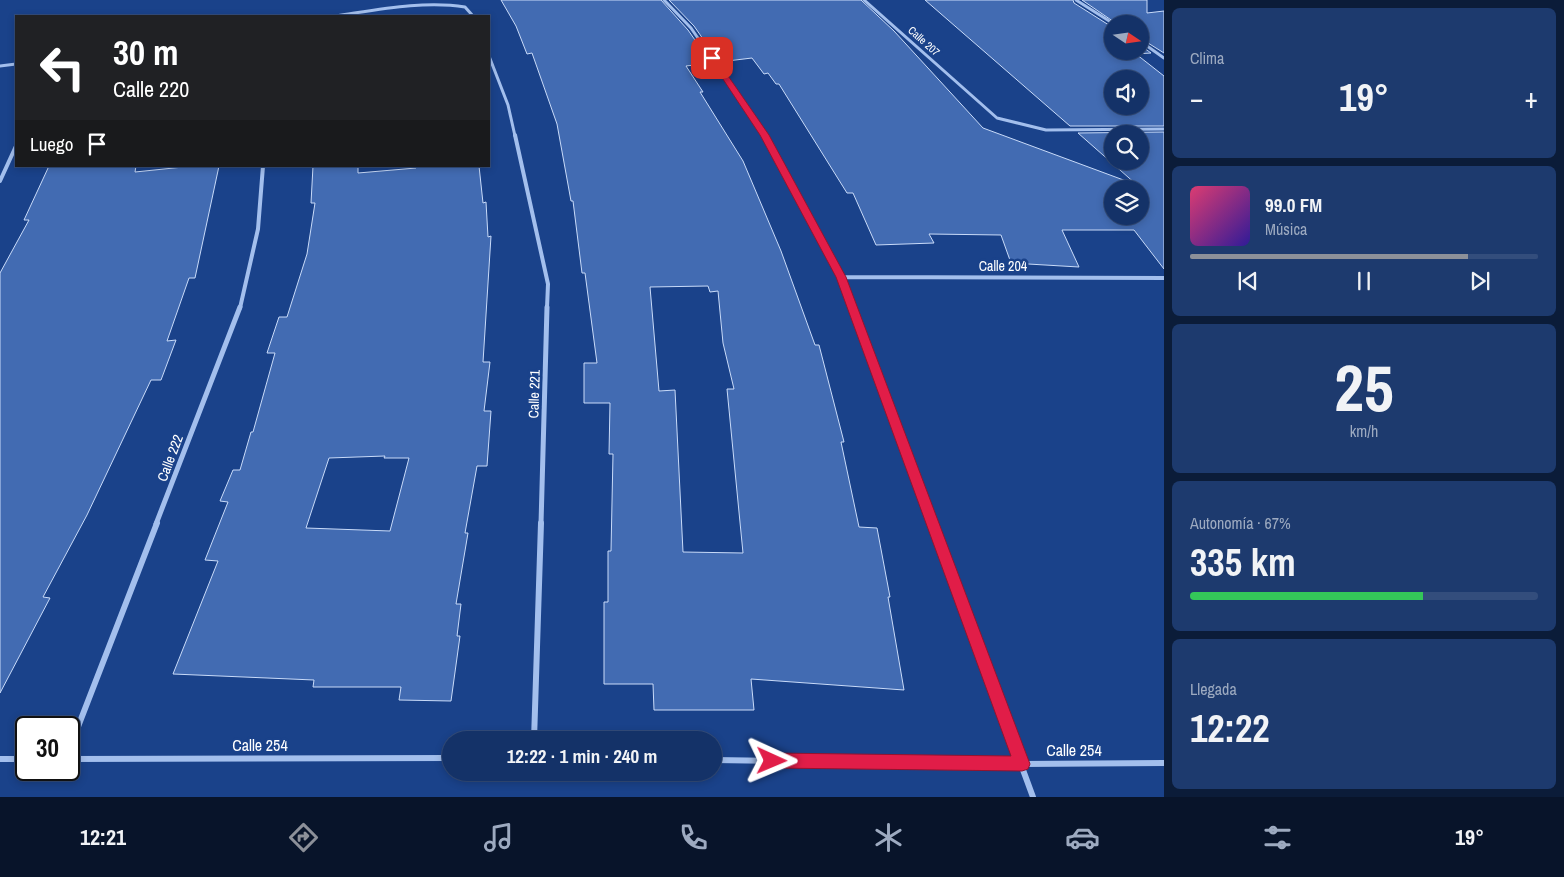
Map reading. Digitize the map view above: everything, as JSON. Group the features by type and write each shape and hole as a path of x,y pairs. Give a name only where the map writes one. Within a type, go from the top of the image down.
{"street":[{"path":"664,0 691,28 764,135 841,277 1033,797"},
{"name":"Calle 207","path":"864,0 997,118 1046,130 1164,129"},
{"path":"1076,0 1104,18"},
{"path":"341,15 431,2 465,6 471,15"},
{"path":"1149,47 1164,58"},
{"name":"Calle 221","path":"490,59 508,105 548,284 534,731"},
{"path":"0,66 15,64"},
{"path":"0,181 15,148"},
{"name":"Calle 222","path":"80,722 240,308 258,229 263,167"},
{"name":"Calle 204","path":"841,277 1164,278"},
{"name":"Calle 254","path":"80,759 442,758"},
{"path":"0,760 15,759"},
{"name":"Calle 254","path":"722,760 1022,764 1164,763"}],"building":[{"path":"501,0 661,0 688,30 711,63 686,66 743,161 781,251 815,345 819,345 844,442 841,442 859,527 877,528 904,690 751,679 754,710 654,710 653,684 604,684 604,602 608,602 608,551 611,551 613,454 609,454 610,403 584,403 584,363 597,363 585,273 582,273 573,201 571,201 557,124 532,53 527,54 516,26","holes":["708,286 710,292 718,291 723,343 734,389 727,389 743,553 683,552 675,390 659,391 650,287"]},
{"path":"669,0 861,0 894,31 983,128 1123,180 1104,180 1104,225 1149,225 1149,180 1131,180 1120,170 1149,170 1149,132 1164,132 1164,269 1134,230 1062,230 1079,267 1011,263 1001,235 929,234 934,243 876,245 853,193 847,193 779,84 776,84 768,73 764,74 752,58 719,62 694,26"},
{"path":"925,0 1073,0 1074,3 1104,22 1104,60 1144,60 1164,76 1164,126 1070,126"},
{"path":"1082,0 1147,0 1147,13 1164,11 1164,53 1149,44 1149,15 1104,15"},
{"path":"1078,133 1104,133 1104,156"},
{"path":"49,167 136,167 135,172 183,167 219,167 195,278 189,278 167,341 176,340 161,380 151,380 87,515 43,597 50,598 0,693 0,273 29,220 24,220"},
{"path":"313,167 358,167 358,173 416,167 479,167 483,203 486,202 488,237 491,236 483,362 490,362 484,411 491,411 487,466 477,466 465,533 468,533 456,604 461,604 457,636 460,636 451,701 399,700 401,687 313,687 314,680 173,674 218,561 205,560 228,502 220,501 233,470 240,470 251,432 253,432 275,353 267,353 279,317 287,317 307,254 315,203 311,203","holes":["385,456 384,458 409,458 390,531 306,528 329,458"]}],"route":[{"path":"712,58 764,135 841,277 1022,764 772,761"}]}
